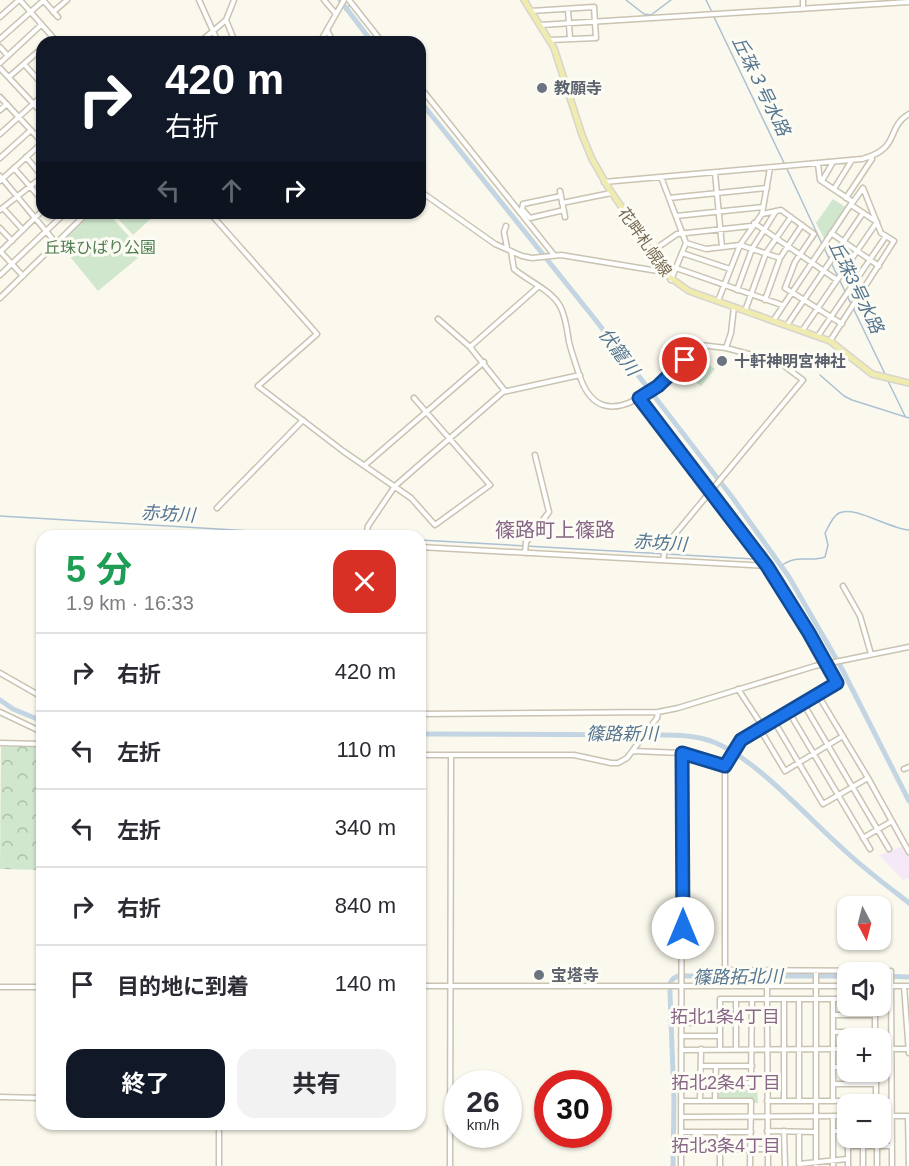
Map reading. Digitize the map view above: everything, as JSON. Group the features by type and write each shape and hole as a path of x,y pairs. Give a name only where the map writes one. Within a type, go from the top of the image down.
{"main road":[{"name":"花畔札幌線","path":"524,0 550,40 559,59 586,146 604,182 671,280 689,291 830,341 863,369 884,378 909,383"}],"street":[{"path":"0,17 20,0 51,36"},
{"path":"0,39 44,0 58,17"},
{"path":"53,12 67,0"},
{"path":"199,0 214,36"},
{"path":"207,36 226,20 234,0"},
{"path":"324,0 337,13"},
{"path":"324,36 344,0"},
{"path":"349,0 377,36"},
{"path":"803,0 803,9"},
{"path":"541,25 909,2"},
{"path":"531,11 594,7 596,38 550,40"},
{"path":"568,9 570,39"},
{"path":"226,20 233,36"},
{"path":"0,63 41,25"},
{"path":"327,30 330,36"},
{"path":"0,47 8,56"},
{"path":"9,77 36,55"},
{"path":"24,64 36,77"},
{"path":"0,68 36,107"},
{"path":"426,95 553,255"},
{"path":"0,97 36,136"},
{"path":"0,134 36,101"},
{"path":"0,110 7,104"},
{"path":"604,182 818,164 871,157 888,146 899,123 909,114"},
{"path":"0,158 31,130"},
{"path":"36,148 1,179 56,243"},
{"path":"26,157 36,170"},
{"path":"846,198 872,159 871,157"},
{"path":"834,189 852,160"},
{"path":"822,181 833,162"},
{"path":"818,164 822,181 877,222"},
{"path":"14,168 36,193"},
{"path":"718,301 740,245 762,214 770,168"},
{"path":"715,173 723,247"},
{"path":"661,177 686,243 671,280"},
{"path":"2,208 36,182"},
{"path":"669,198 767,188"},
{"path":"773,321 863,188 881,233 894,243 830,341"},
{"path":"562,204 611,193"},
{"path":"564,210 530,218 522,209 523,204 560,194 564,210 565,217"},
{"path":"426,195 495,244 528,258 553,255 664,272"},
{"path":"0,202 2,208 23,230"},
{"path":"676,216 763,207"},
{"path":"762,214 781,210 814,234 795,262 785,288 842,324"},
{"path":"737,290 752,249 777,211"},
{"path":"787,326 863,213"},
{"path":"745,311 766,254 791,217"},
{"path":"22,276 0,252 35,218"},
{"path":"0,275 59,219"},
{"path":"0,298 81,219"},
{"path":"215,219 317,334 258,386 411,498 435,525 490,485 414,398"},
{"path":"802,331 877,222"},
{"path":"650,252 677,234 753,225 838,278"},
{"path":"765,300 780,258 802,225"},
{"path":"506,226 504,232 514,269 553,297 562,310 580,375 590,395 601,403 609,406 622,406 641,397 656,387 700,345 726,348 779,362 803,380 666,544 663,556"},
{"path":"0,228 12,241"},
{"path":"831,233 879,266"},
{"path":"818,336 886,236"},
{"path":"686,243 706,249 740,245 780,258"},
{"path":"682,253 730,269"},
{"path":"676,268 782,305"},
{"path":"470,347 538,287"},
{"path":"726,348 731,333 734,307"},
{"path":"438,319 484,362 505,391"},
{"path":"364,465 484,362"},
{"path":"367,530 395,486 505,391 580,375"},
{"path":"641,397 767,566 837,683 740,741 726,764 725,983"},
{"path":"217,508 303,420"},
{"path":"526,551 526,544 549,512 535,455"},
{"path":"426,547 663,556 767,566"},
{"path":"843,586 861,619 871,654"},
{"path":"426,714 658,712 827,663 909,647"},
{"path":"0,673 36,694"},
{"path":"738,689 785,771 843,736"},
{"path":"818,695 909,852"},
{"path":"803,703 889,849"},
{"path":"0,712 36,729"},
{"path":"426,755 574,755 610,763 623,761 656,719 658,712"},
{"path":"789,712 870,849"},
{"path":"774,721 823,804 868,778"},
{"path":"0,743 36,744"},
{"path":"633,750 682,753 726,764"},
{"path":"681,1166 682,753"},
{"path":"450,1166 451,755"},
{"path":"863,838 892,821"},
{"path":"903,841 909,839"},
{"path":"725,971 837,971"},
{"path":"816,971 816,1164"},
{"path":"426,986 683,986 725,983 767,986 837,986"},
{"path":"891,983 907,986 909,1053"},
{"path":"767,986 768,1166"},
{"path":"0,987 36,987"},
{"path":"720,1049 720,999 837,999"},
{"path":"736,999 736,1049"},
{"path":"715,1083 751,1083 752,999"},
{"path":"784,999 784,1101"},
{"path":"799,999 799,1101"},
{"path":"833,999 833,1101"},
{"path":"681,1023 720,1022"},
{"path":"681,1036 720,1036"},
{"path":"700,1101 701,1049"},
{"path":"681,1050 837,1049"},
{"path":"891,1049 909,1049"},
{"path":"701,1066 752,1066"},
{"path":"715,1101 716,1066"},
{"path":"833,1084 876,1084 876,1094"},
{"path":"0,1097 36,1098"},
{"path":"681,1101 751,1101 750,1166"},
{"path":"767,1101 837,1101"},
{"path":"833,1116 833,1163"},
{"path":"681,1117 837,1116"},
{"path":"891,1116 908,1116 909,1166"},
{"path":"219,1130 219,1166"},
{"path":"767,1131 815,1132"},
{"path":"784,1131 785,1166"},
{"path":"681,1132 751,1132"},
{"path":"720,1132 720,1166"},
{"path":"799,1132 799,1164 833,1163 847,1159"},
{"path":"891,1146 892,1166"},
{"path":"847,1148 848,1166"},
{"path":"863,1148 863,1166"},
{"path":"877,1148 877,1166"},
{"path":"681,1150 768,1149"}],"shaded area":[{"path":"903,846 909,858 909,878 903,880 879,855"}],"green space":[{"path":"833,199 847,208 825,240 816,223"},
{"name":"丘珠ひばり公園","path":"84,219 113,219 144,253 98,291 59,243"},
{"path":"118,219 151,219 133,235"},
{"path":"694,354 715,369 701,386 679,369"},
{"path":"1,747 36,747 36,870 0,869"},
{"path":"718,1085 757,1085 758,1103 753,1103 753,1099 720,1099 717,1097"}],"waterway":[{"name":"伏籠川","path":"340,0 367,36"},
{"path":"626,0 644,14 651,15 671,0"},
{"name":"丘珠３号水路","path":"706,0 712,12"},
{"name":"伏籠川","path":"345,10 349,6"},
{"name":"丘珠３号水路","path":"714,17 785,165"},
{"name":"伏籠川","path":"426,108 594,318 732,497 789,577 841,667 909,801"},
{"name":"丘珠3号水路","path":"787,169 822,244"},
{"name":"丘珠3号水路","path":"824,248 886,376"},
{"name":"赤坊川","path":"820,375 852,400 909,418"},
{"name":"丘珠3号水路","path":"888,381 905,416"},
{"name":"赤坊川","path":"781,566 793,560 825,557 828,545 825,533 833,519 845,511 909,530"},
{"name":"赤坊川","path":"0,516 234,530"},
{"name":"赤坊川","path":"426,540 754,559 756,561"},
{"name":"篠路新川","path":"0,700 13,709 36,719"},
{"name":"篠路新川","path":"426,734 672,735 691,736 716,743 732,751 765,776 850,855 909,903"},
{"name":"篠路拓北川","path":"673,1166 674,1100 670,990 672,980 679,976 837,976"},
{"name":"篠路拓北川","path":"891,976 909,977"}],"place":[{"name":"教願寺","path":"542,88"},
{"name":"十軒神明宮神社","path":"722,361"},
{"name":"宝塔寺","path":"539,975"}],"district":[{"name":"篠路町上篠路","path":"555,530"},
{"name":"拓北1条4丁目","path":"725,1017"},
{"name":"拓北2条4丁目","path":"726,1083"},
{"name":"拓北3条4丁目","path":"726,1146"}],"route":[{"path":"683,928 682,753 725,766 741,740 837,683 767,566 639,398 658,386 685,360"}]}
